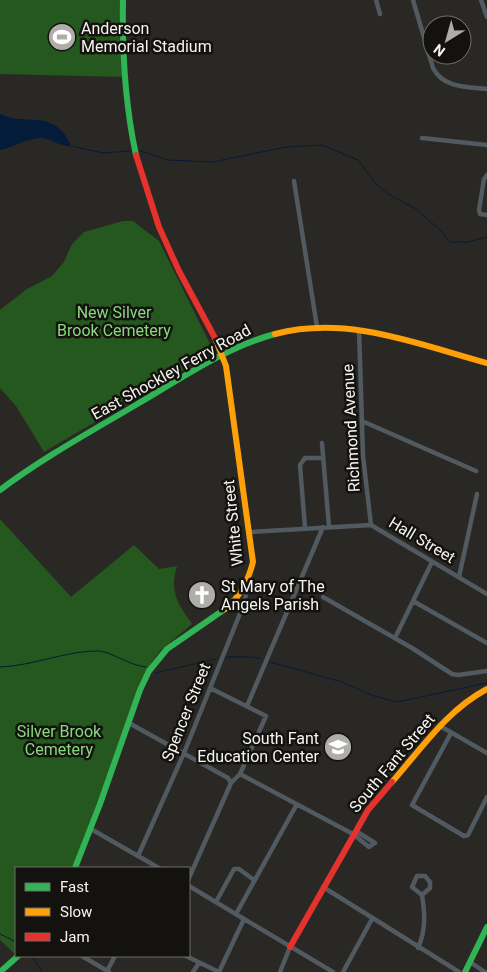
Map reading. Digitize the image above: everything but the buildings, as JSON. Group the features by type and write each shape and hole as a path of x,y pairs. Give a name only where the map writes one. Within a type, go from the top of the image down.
{"main road":[{"name":"White Street","path":"75,867 130,723 139,692 155,662 177,640 227,607 243,590 251,576 250,532 229,381 223,356 166,246 141,174 132,139 125,91 123,0"},
{"name":"East Shockley Ferry Road","path":"0,490 46,458 223,356 272,334 317,326 359,330 487,363"},
{"name":"South Fant Street","path":"290,946 368,810 440,726 464,702 487,689"},
{"path":"465,972 487,927"},
{"path":"0,972 17,957"}],"street":[{"path":"376,0 380,14"},
{"path":"413,0 433,68 438,77 453,84 487,89"},
{"path":"481,0 487,18"},
{"path":"422,138 487,145"},
{"path":"487,175 484,179 479,210 480,214 487,215"},
{"path":"294,181 317,326"},
{"name":"Richmond Avenue","path":"359,330 363,456 371,525"},
{"path":"362,421 476,471"},
{"path":"322,443 329,527"},
{"path":"305,528 300,464 305,458 323,458"},
{"path":"459,577 477,494"},
{"name":"Hall Street","path":"250,532 371,525 487,594"},
{"path":"246,706 323,527"},
{"path":"395,638 432,562"},
{"name":"Spencer Street","path":"138,856 184,753 243,606 251,576"},
{"path":"323,597 395,638 452,674 458,675 487,670"},
{"path":"413,601 487,643"},
{"path":"190,876 231,783 240,774 266,716 210,688"},
{"path":"130,723 228,778 231,783"},
{"path":"440,726 487,753"},
{"path":"452,733 412,805 464,836 468,835 487,797"},
{"path":"240,774 353,834"},
{"path":"236,914 298,804"},
{"path":"91,829 157,867"},
{"path":"216,902 234,869 239,869 254,880"},
{"path":"418,948 425,934 422,895 412,887 417,876 425,876 430,882 430,888 422,895"},
{"path":"190,887 333,972"},
{"path":"323,887 459,972"},
{"path":"188,957 219,972 244,919"},
{"path":"343,972 372,919"},
{"path":"280,972 290,946"},
{"path":"84,957 106,971 114,957"},
{"path":"470,962 485,972"},
{"path":"193,972 199,963"}],"green space":[{"name":"Anderson Memorial Stadium","path":"0,0 125,0 123,77 0,74"},
{"name":"New Silver Brook Cemetery","path":"123,221 133,221 159,241 214,352 44,452 16,406 0,388 0,310 27,289 52,276 64,262 72,244 84,232"},
{"name":"Silver Brook Cemetery","path":"0,519 71,597 134,545 159,569 177,566 174,583 176,597 192,624 161,650 151,663 107,783 73,867 15,867 15,954 0,940"}],"water":[{"path":"0,114 10,118 39,120 57,126 71,146 38,138 0,150"}],"waterway":[{"path":"140,151 168,160 213,162 286,147 322,145 358,160 376,184 388,194 416,209 441,231 450,242 468,242 487,237"},
{"path":"71,146 103,153 130,151"},
{"path":"0,667 25,664 87,651 104,652 133,664 146,667"},
{"path":"225,657 253,657 261,659"},
{"path":"155,673 216,659"},
{"path":"270,662 342,682 374,696 397,702 487,683"},
{"path":"0,934 15,942"},
{"path":"33,957 42,972"}],"traffic: fast":[{"path":"123,0 125,78 129,117 136,155"},
{"path":"0,490 51,455 205,364 239,347 275,334"},
{"path":"75,867 100,804 140,690 149,671 167,649 225,609"},
{"path":"465,972 487,927"},
{"path":"0,972 17,957"}],"traffic: slow":[{"path":"275,334 302,329 356,330 408,340 487,363"},
{"path":"215,338 226,366 253,562 243,588 225,609"},
{"path":"392,782 447,719 459,708 487,689"}],"traffic: jam":[{"path":"136,155 159,227 179,271 215,338"},
{"path":"290,947 368,810 392,782"}],"place":[{"name":"Anderson Memorial Stadium","path":"62,37"},
{"name":"St Mary of The Angels Parish","path":"202,595"},
{"name":"South Fant Education Center","path":"338,747"}]}
